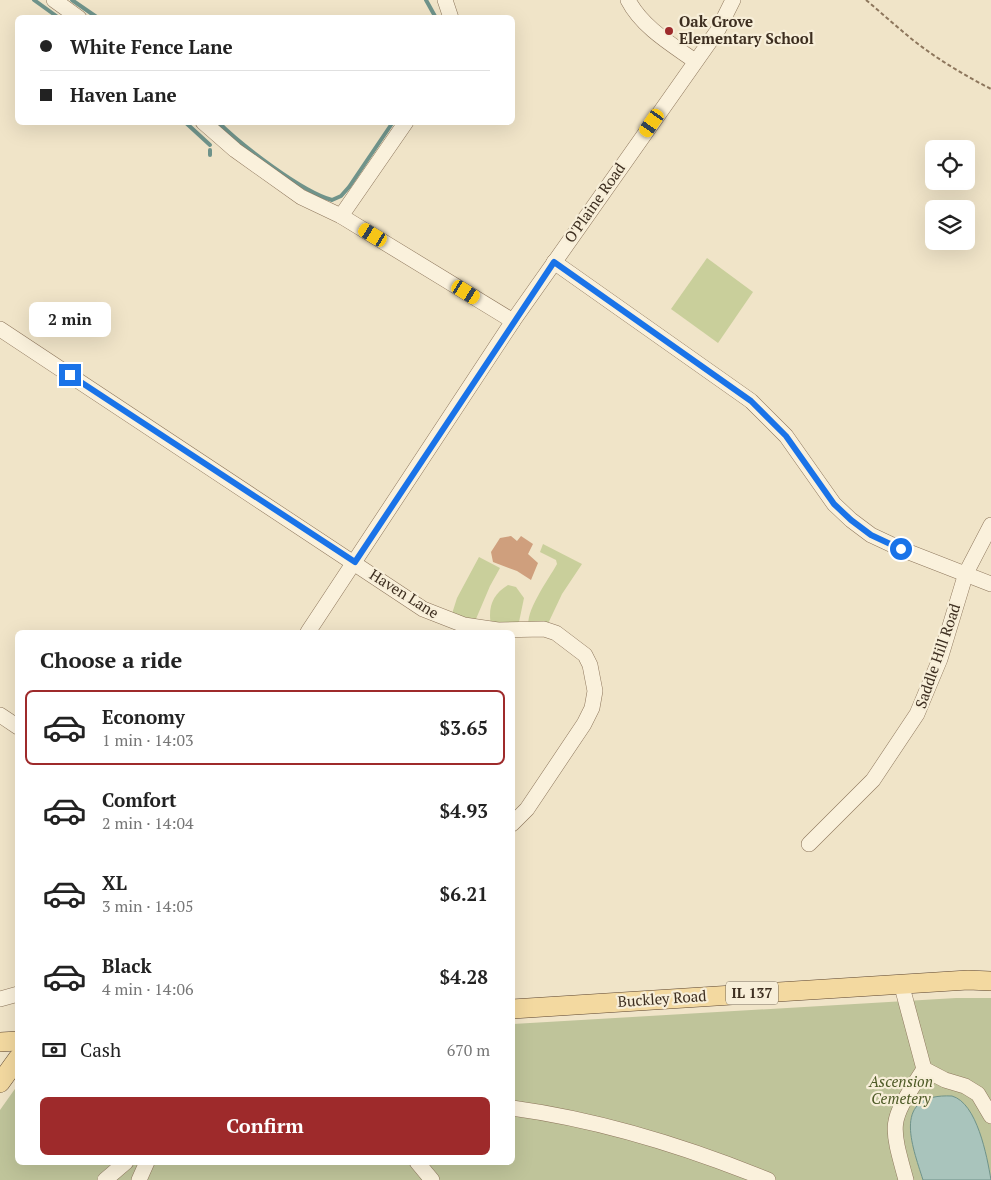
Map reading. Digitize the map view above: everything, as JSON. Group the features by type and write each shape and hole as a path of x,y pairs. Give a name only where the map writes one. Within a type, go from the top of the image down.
{"main road":[{"name":"Buckley Road","path":"515,1009 968,980 991,981"},
{"path":"0,1042 15,1041"},
{"path":"0,1083 15,1062"}],"street":[{"path":"54,0 75,15"},
{"path":"445,0 449,15"},
{"name":"O'Plaine Road","path":"309,630 513,321 718,30 733,0"},
{"path":"630,1 637,15 695,61"},
{"path":"206,125 235,150 301,197 341,216 513,321"},
{"path":"341,216 404,125"},
{"path":"554,262 751,401 786,436 834,504 871,535 901,549 991,584"},
{"name":"Haven Lane","path":"0,329 436,616 464,625 483,628 544,629 562,636 585,655 593,678 595,691 592,708 584,724 532,801 515,821"},
{"name":"Saddle Hill Road","path":"809,844 873,780 917,714 940,659 966,573 991,526"},
{"path":"0,716 15,725"},
{"path":"901,984 924,1069 945,1080 965,1086 978,1094 991,1116"},
{"path":"0,999 15,995"},
{"path":"906,1180 893,1130 900,1106 924,1069"},
{"path":"515,1109 666,1143 715,1159 768,1180"},
{"path":"105,1180 122,1165"},
{"path":"139,1180 145,1165"},
{"path":"420,1165 432,1180"}],"path":[{"path":"866,0 902,32 972,80 991,88"}],"green space":[{"path":"707,258 753,292 718,343 671,309"},
{"path":"543,544 582,564 562,594 545,630 529,628 528,621 543,587 557,564 556,560 540,552"},
{"path":"479,557 500,568 473,626 450,620 457,598"},
{"path":"508,585 516,587 524,598 519,622 515,629 492,629 490,609 494,598"},
{"name":"Ascension Cemetery","path":"956,998 991,998 991,1180 0,1180 0,1110 15,1089 15,1165 515,1165 515,1024"}],"water":[{"path":"952,1096 961,1101 974,1119 987,1158 991,1180 923,1180 911,1137 913,1112 920,1103 933,1097"}],"building":[{"path":"511,536 517,541 521,536 533,544 528,554 538,563 531,580 517,571 493,562 491,552 500,538"}],"waterway":[{"path":"34,0 55,15"},
{"path":"72,0 94,15"},
{"path":"426,0 434,15"},
{"path":"188,125 210,145"},
{"path":"221,125 272,167 305,188 332,200 341,196 349,187 391,125"},
{"path":"210,150 210,155"}],"place":[{"name":"Oak Grove Elementary School","path":"669,31"}],"route":[{"path":"70,375 355,562 513,321 554,262 751,401 786,436 834,504 871,535 901,549"}]}
